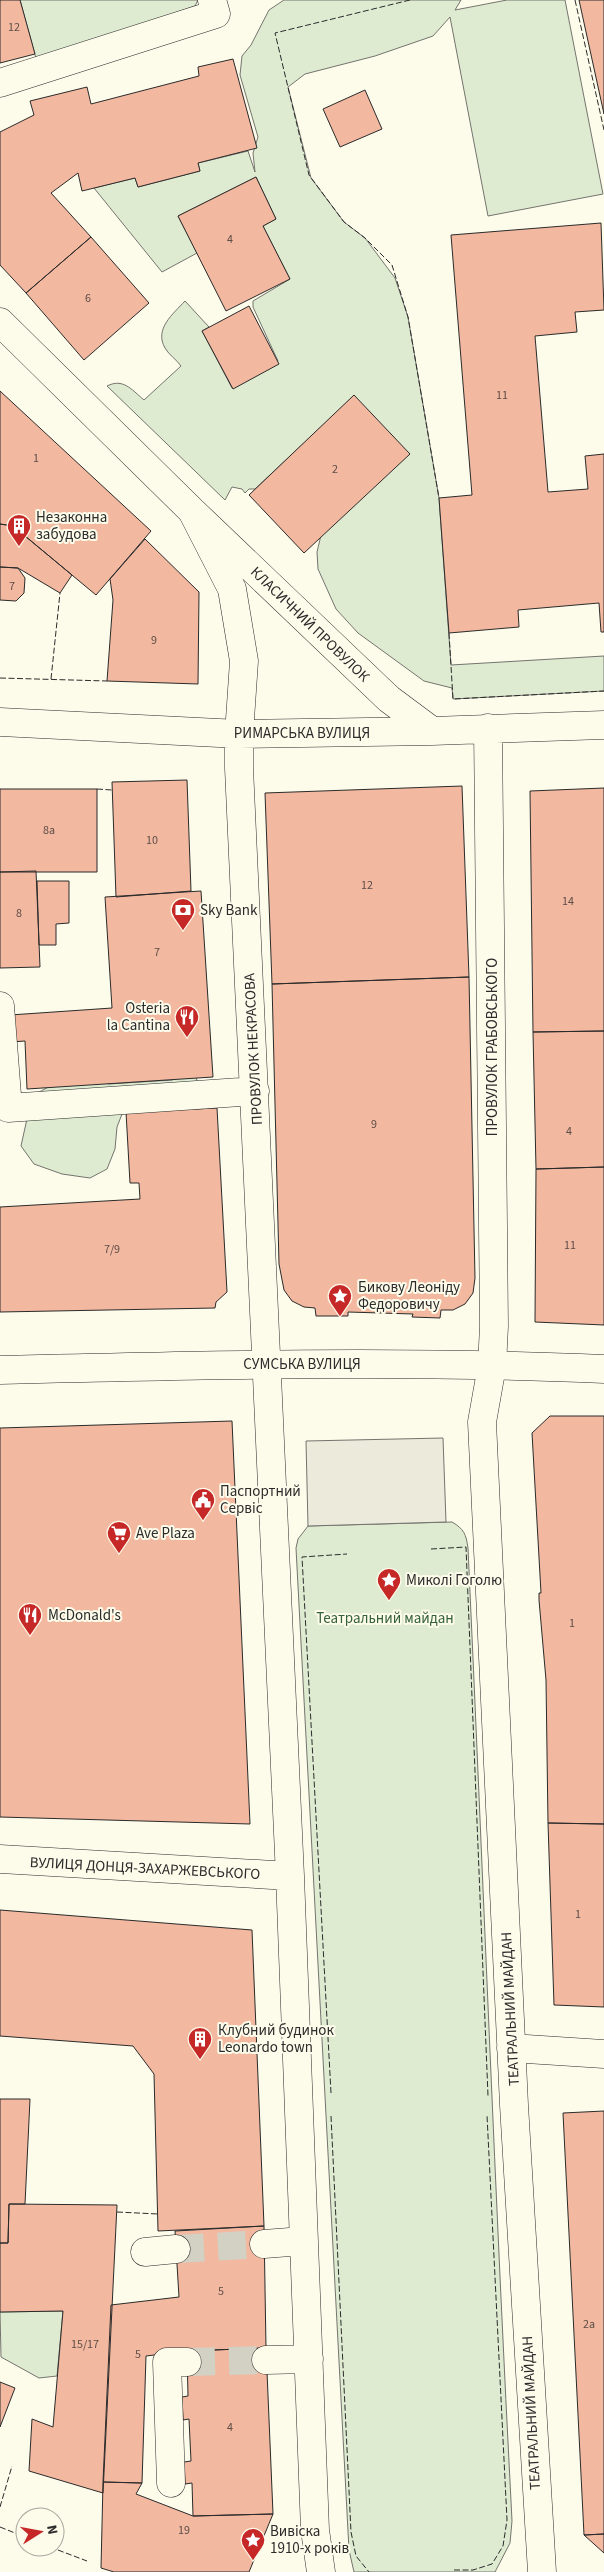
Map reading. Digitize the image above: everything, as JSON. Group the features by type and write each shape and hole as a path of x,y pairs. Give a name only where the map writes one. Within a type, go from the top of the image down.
{"street":[{"path":"0,83 216,14 212,0"},
{"name":"КЛАСИЧНИЙ ПРОВУЛОК","path":"0,322 192,511 389,699 432,732"},
{"name":"КЛАСИЧНИЙ ПРОВУЛОК","path":"192,511 232,588 244,661 239,734"},
{"name":"РИМАРСЬКА ВУЛИЦЯ","path":"0,722 239,734 432,732 488,728 604,725"},
{"name":"ПРОВУЛОК ГРАБОВСЬКОГО","path":"488,728 492,1366"},
{"name":"ПРОВУЛОК НЕКРАСОВА","path":"239,734 266,1364"},
{"path":"0,1006 8,1108 255,1092"},
{"path":"266,1364 290,1876 315,2530 321,2572"},
{"name":"СУМСЬКА ВУЛИЦЯ","path":"0,1370 266,1364 604,1369"},
{"name":"ТЕАТРАЛЬНИЙ МАЙДАН","path":"492,1366 482,1422 511,2048 541,2567"},
{"name":"ВУЛИЦЯ ДОНЦЯ-ЗАХАРЖЕВСЬКОГО","path":"0,1860 290,1876"},
{"path":"511,2048 604,2054"},
{"path":"264,2244 304,2241"},
{"path":"145,2252 176,2250"},
{"path":"266,2360 309,2359"},
{"path":"171,2482 167,2362 187,2362"},
{"path":"303,2572 315,2530"}],"green space":[{"path":"20,0 198,0 195,6 37,62"},
{"path":"284,0 461,0 455,10 507,0 565,0 603,194 488,216 450,17 433,36 375,56 305,74 288,87 311,178 344,222 365,238 395,278 408,317 439,498 451,665 604,656 604,691 453,699 452,688 424,681 358,633 336,609 318,569 317,552 354,396 255,489 249,489 245,493 242,489 232,487 225,500 107,386 118,383 122,384 144,400 181,366 165,348 162,334 166,322 185,301 209,327 202,331 232,388 278,361 253,307 253,301 290,279 263,226 276,219 256,177 178,216 197,253 162,272 94,188 135,178 138,187 200,171 198,163 248,151 255,172 253,153 258,137 240,75 242,56 251,45 269,10"},
{"path":"195,1072 197,1081 192,1102 122,1114 117,1127 115,1149 107,1169 90,1178 62,1174 34,1164 21,1146 32,1096 52,1085 79,1077 109,1084 172,1080"},
{"name":"Театральний майдан","path":"452,1522 464,1532 468,1548 512,2521 510,2543 495,2572 354,2572 349,2550 296,1548 298,1539 308,1526"},
{"path":"63,2311 57,2376 39,2378 1,2357 0,2312"}],"shaded area":[{"path":"443,1438 446,1522 308,1526 306,1441"}],"building":[{"path":"0,0 20,0 35,54 0,63"},
{"path":"579,0 604,0 604,114"},
{"path":"233,59 257,148 198,163 200,171 138,187 135,178 82,191 78,173 51,193 91,237 26,293 0,265 0,132 34,115 30,101 87,87 91,104 199,76 198,67"},
{"path":"365,90 382,129 340,147 323,109"},
{"path":"256,177 276,219 263,226 290,279 226,311 178,216"},
{"path":"601,223 604,310 575,312 577,332 535,336 548,492 588,489 585,456 604,454 604,632 601,632 599,603 518,610 519,627 449,633 439,498 472,495 451,235"},
{"path":"91,237 149,303 84,360 26,293"},
{"path":"249,306 279,364 233,389 202,331"},
{"path":"0,391 151,531 96,595 13,526 0,524"},
{"path":"354,395 410,454 304,553 249,495"},
{"name":"Незаконна забудова","path":"0,524 13,526 72,575 60,593 18,568 0,567"},
{"path":"145,539 199,592 198,684 107,681 113,600 110,579"},
{"name":"Незаконна забудова","path":"0,567 18,568 25,578 24,593 16,601 0,600"},
{"path":"187,780 191,891 116,897 112,782"},
{"path":"462,786 469,977 272,984 265,793"},
{"path":"604,788 604,1031 533,1032 530,791"},
{"path":"0,789 97,789 97,872 0,872"},
{"path":"36,871 40,967 0,968 0,872"},
{"path":"37,881 69,881 69,923 56,924 56,945 39,945"},
{"path":"201,891 213,1077 27,1089 25,1041 11,1042 10,1015 112,1008 105,897"},
{"path":"469,977 475,1278 473,1293 465,1304 453,1310 441,1310 440,1318 412,1317 413,1314 348,1312 348,1316 316,1316 315,1308 304,1307 292,1301 284,1290 279,1264 272,984"},
{"path":"604,1031 604,1167 536,1169 533,1032"},
{"path":"217,1108 227,1292 216,1302 215,1308 0,1312 0,1207 140,1199 139,1183 130,1183 126,1112"},
{"path":"604,1167 604,1325 535,1322 536,1169"},
{"path":"550,1416 604,1416 604,1824 548,1823 546,1680 539,1600 539,1593 541,1593 532,1433"},
{"name":"Ave Plaza","path":"232,1421 250,1824 0,1817 0,1428"},
{"path":"548,1823 604,1824 604,2007 554,2005"},
{"name":"Клубний будинок Leonardo town","path":"0,1910 252,1930 264,2226 158,2231 154,2074 133,2046 0,2036"},
{"path":"0,2099 30,2099 25,2204 9,2204 8,2243 0,2243"},
{"path":"604,2111 604,2534 584,2535 563,2113"},
{"path":"9,2204 117,2205 103,2493 29,2471 32,2419 53,2427 63,2311 0,2312 0,2243 8,2243"},
{"path":"264,2226 266,2348 187,2351 146,2356 142,2483 103,2482 111,2305 179,2297 175,2231"},
{"path":"266,2348 273,2514 193,2516 192,2483 185,2484 184,2462 191,2461 189,2419 183,2420 182,2397 188,2396 187,2351"},
{"path":"0,2382 15,2388 0,2427"},
{"path":"103,2482 142,2483 136,2494 193,2516 273,2514 249,2572 114,2572 101,2568"},
{"path":"604,2534 604,2553 584,2535"}],"tunnel":[{"path":"176,2249 264,2244"},
{"path":"187,2362 266,2360"}],"fence":[{"path":"410,0 275,33 309,175 344,222 365,238 392,265 408,317 439,498"},
{"path":"575,0 604,130"},
{"path":"51,679 60,593"},
{"path":"449,633 453,699 604,691"},
{"path":"0,678 107,681"},
{"path":"97,789 112,790"},
{"path":"431,1549 466,1547 488,2096"},
{"path":"331,2093 302,1557 347,1554"},
{"path":"454,2570 473,2570 492,2564 503,2546 507,2520 487,2115"},
{"path":"331,2116 351,2532 356,2556 369,2572"},
{"path":"117,2212 158,2214"},
{"path":"0,2507 12,2466"},
{"path":"0,2527 15,2533"},
{"path":"65,2553 87,2561"}],"place":[{"name":"Незаконна забудова","path":"19,547"},
{"name":"Sky Bank","path":"183,931"},
{"name":"Osteria la Cantina","path":"187,1038"},
{"name":"Бикову Леоніду Федоровичу","path":"340,1317"},
{"name":"Паспортний Сервіс","path":"203,1521"},
{"name":"Ave Plaza","path":"119,1554"},
{"name":"Миколі Гоголю","path":"389,1601"},
{"name":"McDonald's","path":"30,1636"},
{"name":"Клубний будинок Leonardo town","path":"200,2060"},
{"name":"Вивіска 1910-х років","path":"253,2561"}]}
